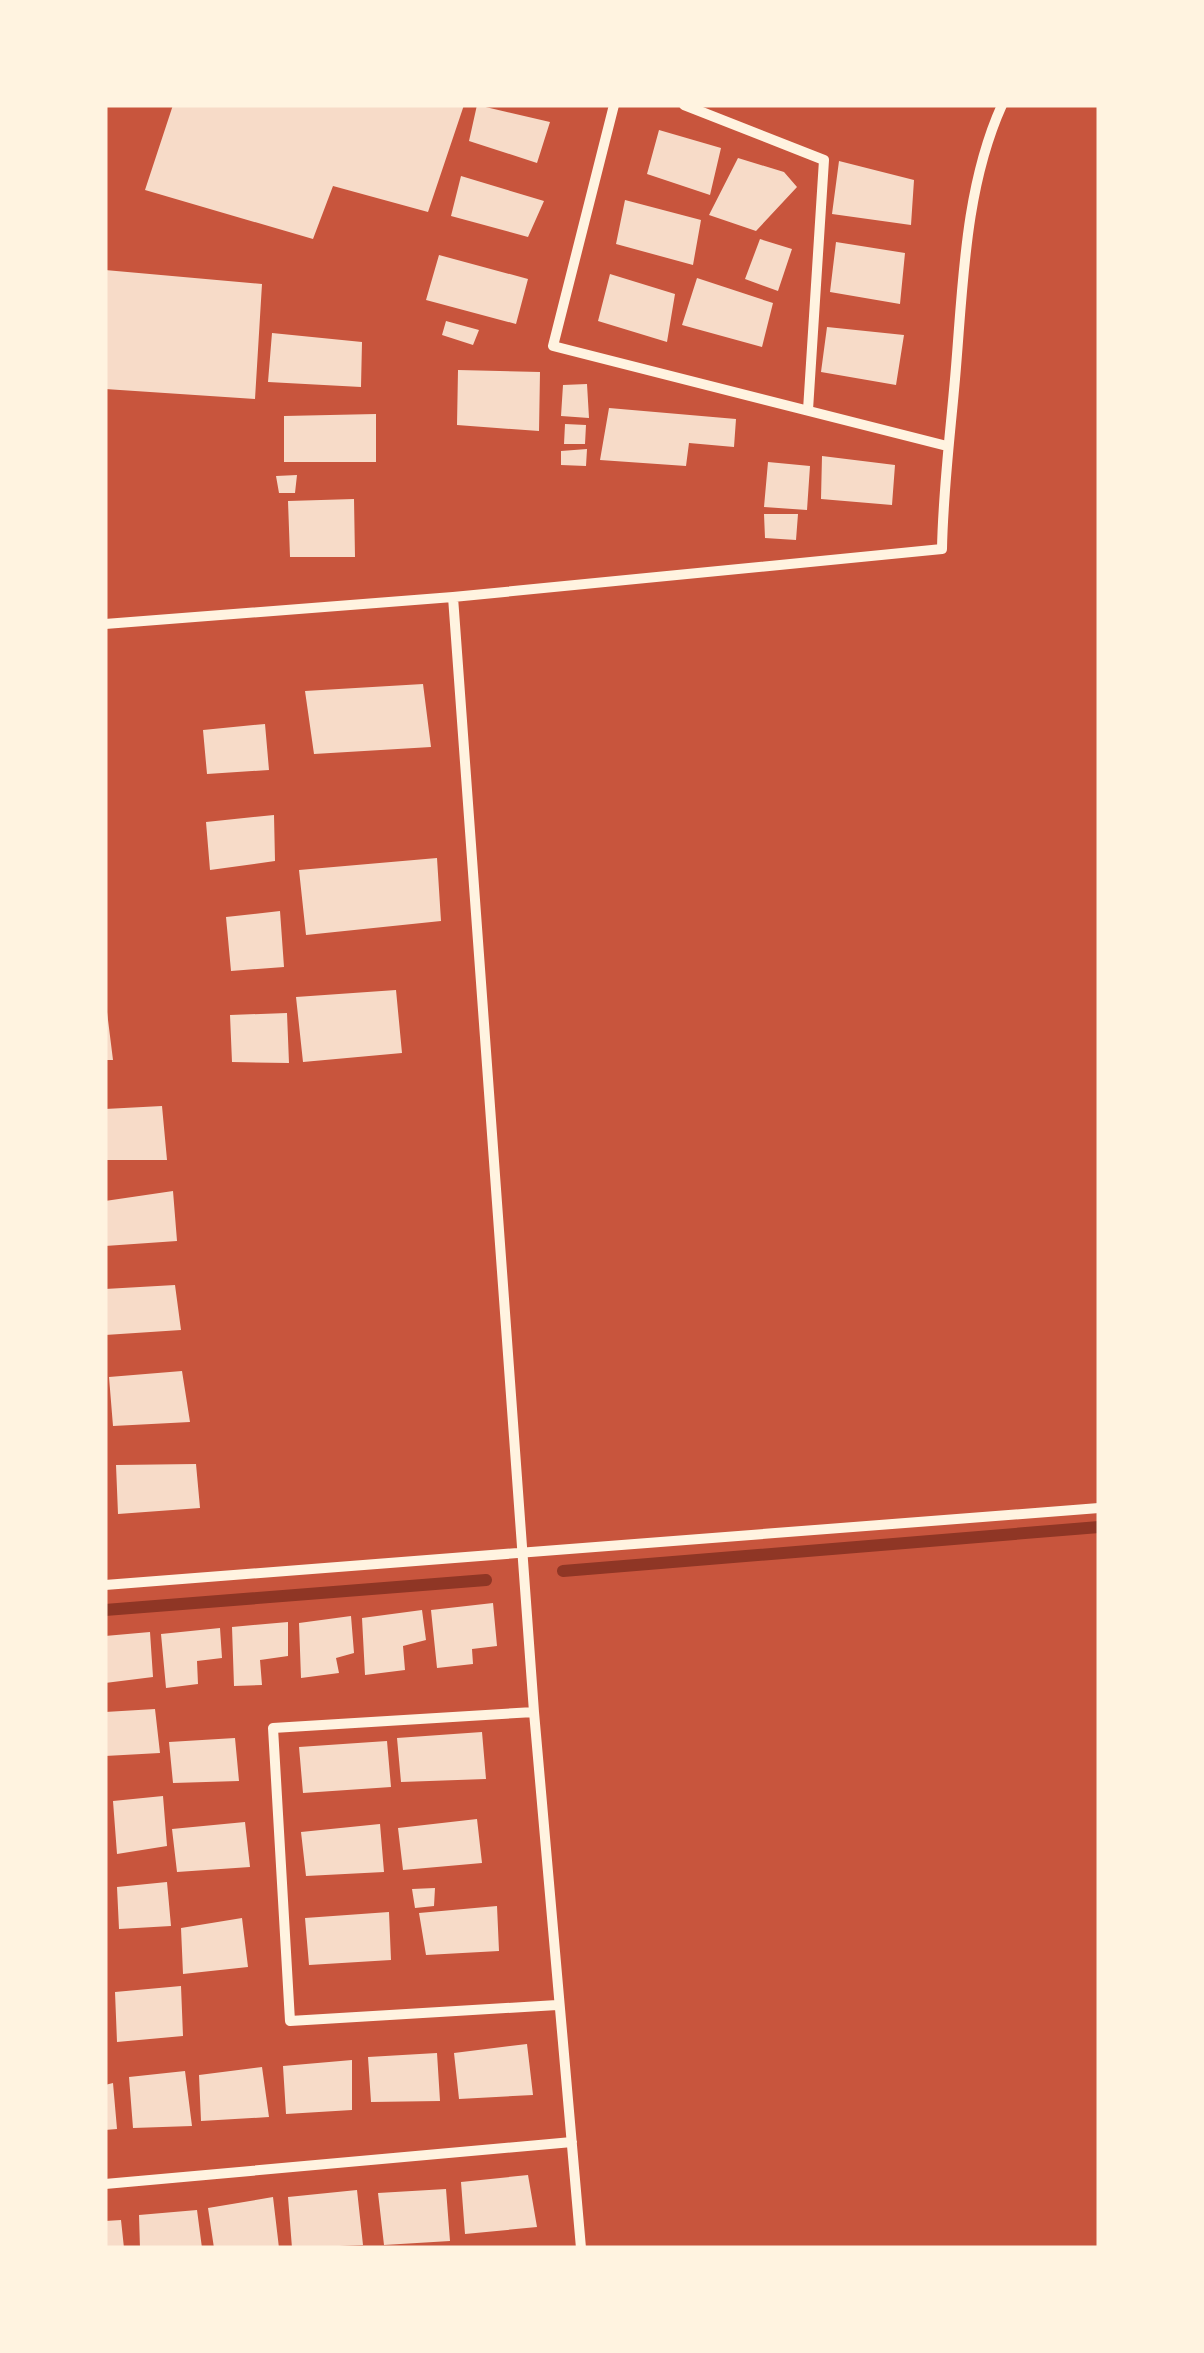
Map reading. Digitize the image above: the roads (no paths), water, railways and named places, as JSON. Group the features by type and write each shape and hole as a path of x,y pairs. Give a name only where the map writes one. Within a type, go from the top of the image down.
{"street":[{"path":"614,105 553,346 948,446"},
{"path":"684,105 824,160 808,410"},
{"path":"105,624 453,597 942,549 948,446 972,212 983,158 1002,105"},
{"path":"453,597 556,2005 581,2248"},
{"path":"105,1586 1099,1508"},
{"path":"534,1712 272,1728 290,2021 556,2005"},
{"path":"105,2184 572,2142"}],"waterway":[{"path":"563,1571 1099,1527"},
{"path":"105,1610 486,1580"}]}
